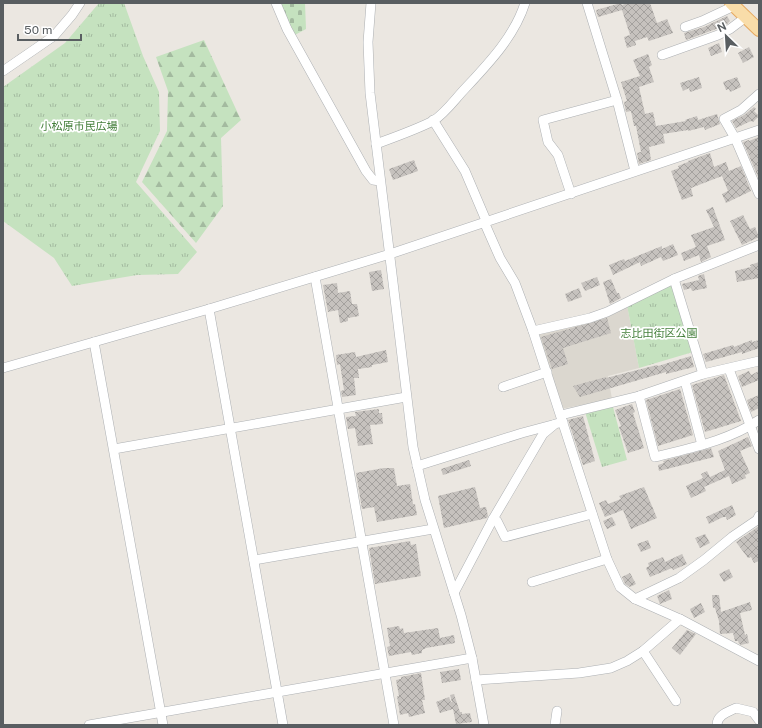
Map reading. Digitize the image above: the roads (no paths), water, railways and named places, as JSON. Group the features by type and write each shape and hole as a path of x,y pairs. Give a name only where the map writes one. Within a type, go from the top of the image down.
{"main road":[{"path":"733,4 759,30"}],"street":[{"path":"3,71 54,36 80,3"},
{"path":"276,3 287,28 366,171 373,180 380,181"},
{"path":"371,3 368,42 370,93 406,397 417,466 433,529 454,593 472,658 484,725"},
{"path":"376,144 433,120 443,113 500,47 518,21 525,3"},
{"path":"587,3 617,100 635,171"},
{"path":"685,27 733,4"},
{"path":"662,55 718,35 746,18"},
{"path":"759,94 741,110 724,119 735,138 759,194"},
{"path":"571,194 558,155 548,142 543,120 617,100"},
{"path":"433,120 466,171 485,218 485,224 500,258 516,283 547,372 559,420 607,559 620,587 635,599 680,619 759,661"},
{"path":"3,368 209,309 390,254 485,224 635,171 759,130"},
{"path":"533,331 590,318 607,312 674,279 759,245"},
{"path":"315,277 394,725"},
{"path":"674,279 703,374"},
{"path":"209,309 283,725"},
{"path":"94,342 163,725"},
{"path":"417,466 639,396 703,374 759,361"},
{"path":"729,369 759,449"},
{"path":"503,387 547,372"},
{"path":"685,381 702,445"},
{"path":"639,396 654,456 716,441 750,426 759,420"},
{"path":"114,449 406,397"},
{"path":"454,593 493,518 543,434 559,420"},
{"path":"493,518 497,521 505,536 592,514"},
{"path":"635,599 679,578 732,537 757,520 759,516"},
{"path":"254,560 433,529"},
{"path":"532,582 607,559"},
{"path":"476,680 580,673 611,668 627,662 643,651 680,619"},
{"path":"643,651 676,701"},
{"path":"89,725 472,658"},
{"path":"717,725 720,716 736,708 753,712 759,720"},
{"path":"555,725 557,711"}],"park label":[{"name":"小松原市民広場","path":"79,126"},
{"name":"志比田街区公園","path":"659,333"}]}
